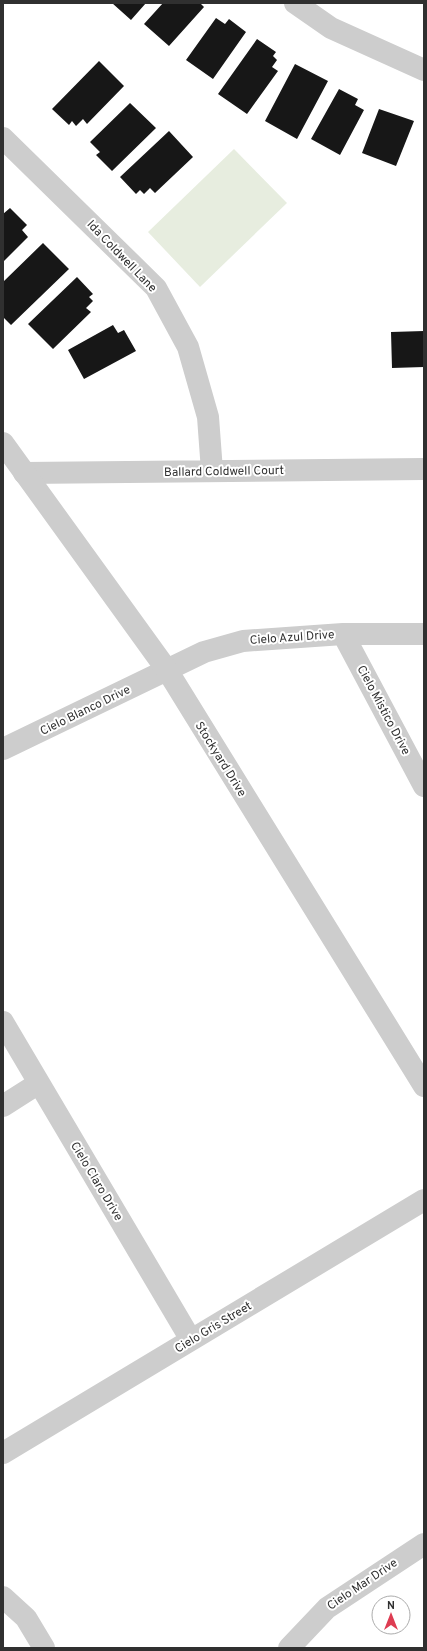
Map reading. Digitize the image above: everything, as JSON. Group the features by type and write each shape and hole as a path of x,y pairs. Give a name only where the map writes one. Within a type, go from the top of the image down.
{"street":[{"path":"295,3 331,28 424,70"},
{"name":"Ida Coldwell Lane","path":"3,138 156,288 188,348 208,417 212,471"},
{"name":"Stockyard Drive","path":"3,443 167,670 424,1086"},
{"name":"Ballard Coldwell Court","path":"24,473 424,469"},
{"name":"Cielo Azul Drive","path":"167,670 204,652 243,641 343,634 424,634"},
{"name":"Cielo Mistico Drive","path":"343,634 424,786"},
{"name":"Cielo Blanco Drive","path":"3,749 167,670"},
{"name":"Cielo Claro Drive","path":"3,1022 191,1340"},
{"path":"3,1106 39,1083"},
{"name":"Cielo Gris Street","path":"3,1453 424,1200"},
{"name":"Cielo Mar Drive","path":"289,1648 327,1608 424,1544"},
{"path":"3,1597 26,1618 44,1648"}],"shaded area":[{"path":"234,149 287,203 200,287 148,232"}],"building":[{"path":"112,3 146,3 131,20"},
{"path":"163,3 200,3 204,7 169,46 144,24"},
{"path":"216,18 225,24 229,19 246,32 213,79 186,60"},
{"path":"257,39 276,52 273,56 277,60 272,67 278,71 247,114 218,94"},
{"path":"99,61 124,86 87,124 83,119 76,126 72,121 69,125 52,109"},
{"path":"295,64 328,81 297,139 265,121"},
{"path":"339,89 358,99 355,105 364,110 340,155 311,139"},
{"path":"130,103 156,128 112,171 96,155 100,152 90,142"},
{"path":"379,109 414,121 396,166 362,153"},
{"path":"169,131 193,157 155,193 150,188 144,194 140,190 136,194 120,177"},
{"path":"10,208 27,225 22,230 28,237 3,262 3,214"},
{"path":"43,243 69,269 11,325 3,317 3,282"},
{"path":"77,277 93,294 89,297 93,301 86,308 91,312 53,349 28,324"},
{"path":"113,325 118,333 124,330 136,351 84,379 68,350"},
{"path":"424,331 424,367 392,368 391,332"}]}
